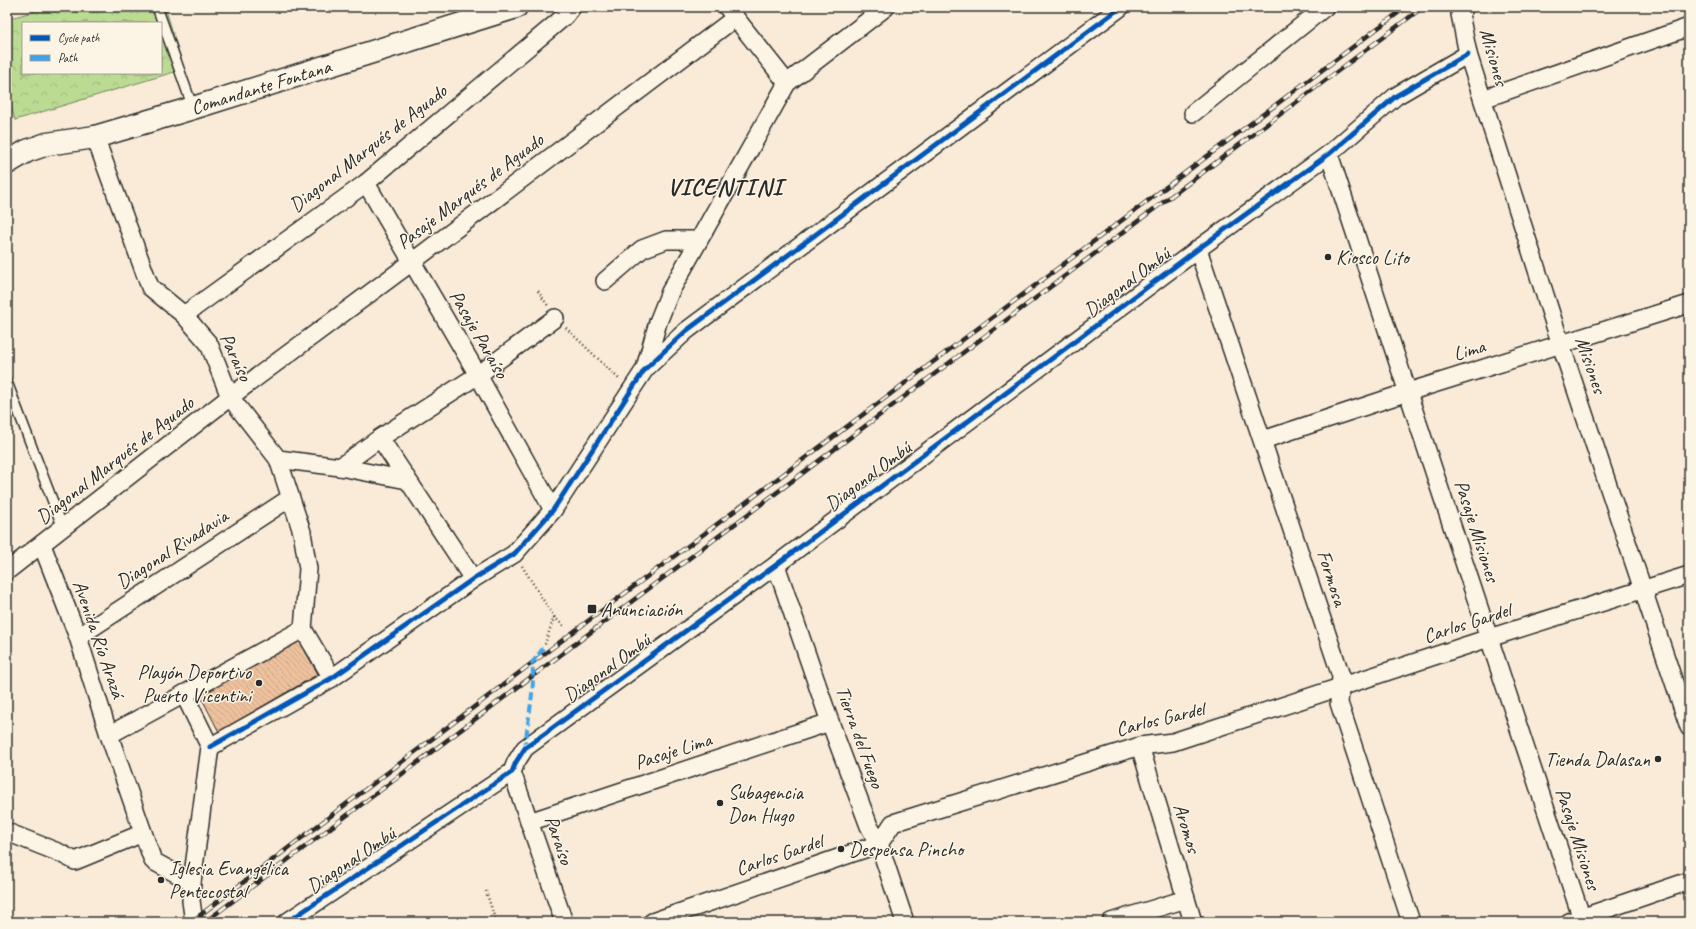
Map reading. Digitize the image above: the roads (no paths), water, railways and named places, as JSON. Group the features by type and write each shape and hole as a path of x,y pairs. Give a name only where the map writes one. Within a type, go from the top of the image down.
{"street":[{"name":"Comandante Fontana","path":"7,164 27,151 47,144 94,137 193,108 516,7"},
{"name":"Diagonal Marqués de Aguado","path":"184,315 366,183 565,16 572,7"},
{"path":"645,369 658,322 668,298 698,240 787,83 886,7"},
{"path":"210,747 332,678 473,579 514,554 553,510 645,369 686,331 1121,7"},
{"path":"1193,113 1325,7"},
{"name":"Misiones","path":"1462,11 1468,54 1561,345 1689,727"},
{"path":"731,13 787,83"},
{"name":"Pasaje Marqués de Aguado","path":"230,397 412,262 731,13"},
{"path":"1483,98 1689,27"},
{"name":"Diagonal Ombú","path":"287,922 512,772 516,762 525,748 776,566 1198,249 1329,154 1396,96 1468,54"},
{"name":"Paraíso","path":"94,137 150,287 184,315 209,344 230,397 278,459"},
{"name":"Pasaje Misiones","path":"1329,154 1489,638 1578,921"},
{"name":"Pasaje Paraíso","path":"366,183 478,375 553,510"},
{"path":"605,281 642,249 666,240 698,240"},
{"name":"Formosa","path":"1198,249 1341,676 1339,703 1412,922"},
{"name":"Lima","path":"1263,440 1408,392 1689,304"},
{"path":"340,467 380,438 478,375 555,318"},
{"name":"Diagonal Marqués de Aguado","path":"7,571 230,397"},
{"path":"380,438 473,579"},
{"path":"332,678 303,628 308,569 302,532 278,459 340,467 407,480"},
{"name":"Diagonal Rivadavia","path":"78,637 290,498"},
{"name":"Avenida Río Arazá","path":"42,545 78,637 109,735 142,833 153,860 192,882"},
{"name":"Tierra del Fuego","path":"776,566 830,722 869,826 879,844 905,922"},
{"name":"Carlos Gardel","path":"652,922 879,844 894,822 1140,746 1173,742 1489,638 1689,575"},
{"path":"109,735 303,628"},
{"path":"184,694 210,747 192,882 191,901 194,922"},
{"name":"Pasaje Lima","path":"529,822 830,722"},
{"name":"Aromos","path":"1140,746 1193,922"},
{"name":"Paraíso","path":"512,772 564,922"},
{"path":"7,832 60,853 75,861 142,833"},
{"path":"1578,921 1689,882"},
{"path":"1111,922 1186,899"}],"lane":[{"path":"157,7 193,108"},
{"path":"7,382 63,528"}],"railway":[{"path":"191,922 532,663 1406,7"},
{"path":"205,922 1423,7"}],"place":[{"name":"Kiosco Lito","path":"1328,257"},
{"name":"Anunciación","path":"592,609"},
{"name":"Playón Deportivo Puerto Vicentini","path":"259,683"},
{"name":"Tienda Dalasan","path":"1658,759"},
{"name":"Subagencia Don Hugo","path":"720,803"},
{"name":"Despensa Pincho","path":"841,849"},
{"name":"Iglesia Evangélica Pentecostal","path":"161,880"}],"district":[{"name":"VICENTINI","path":"725,187"}]}
